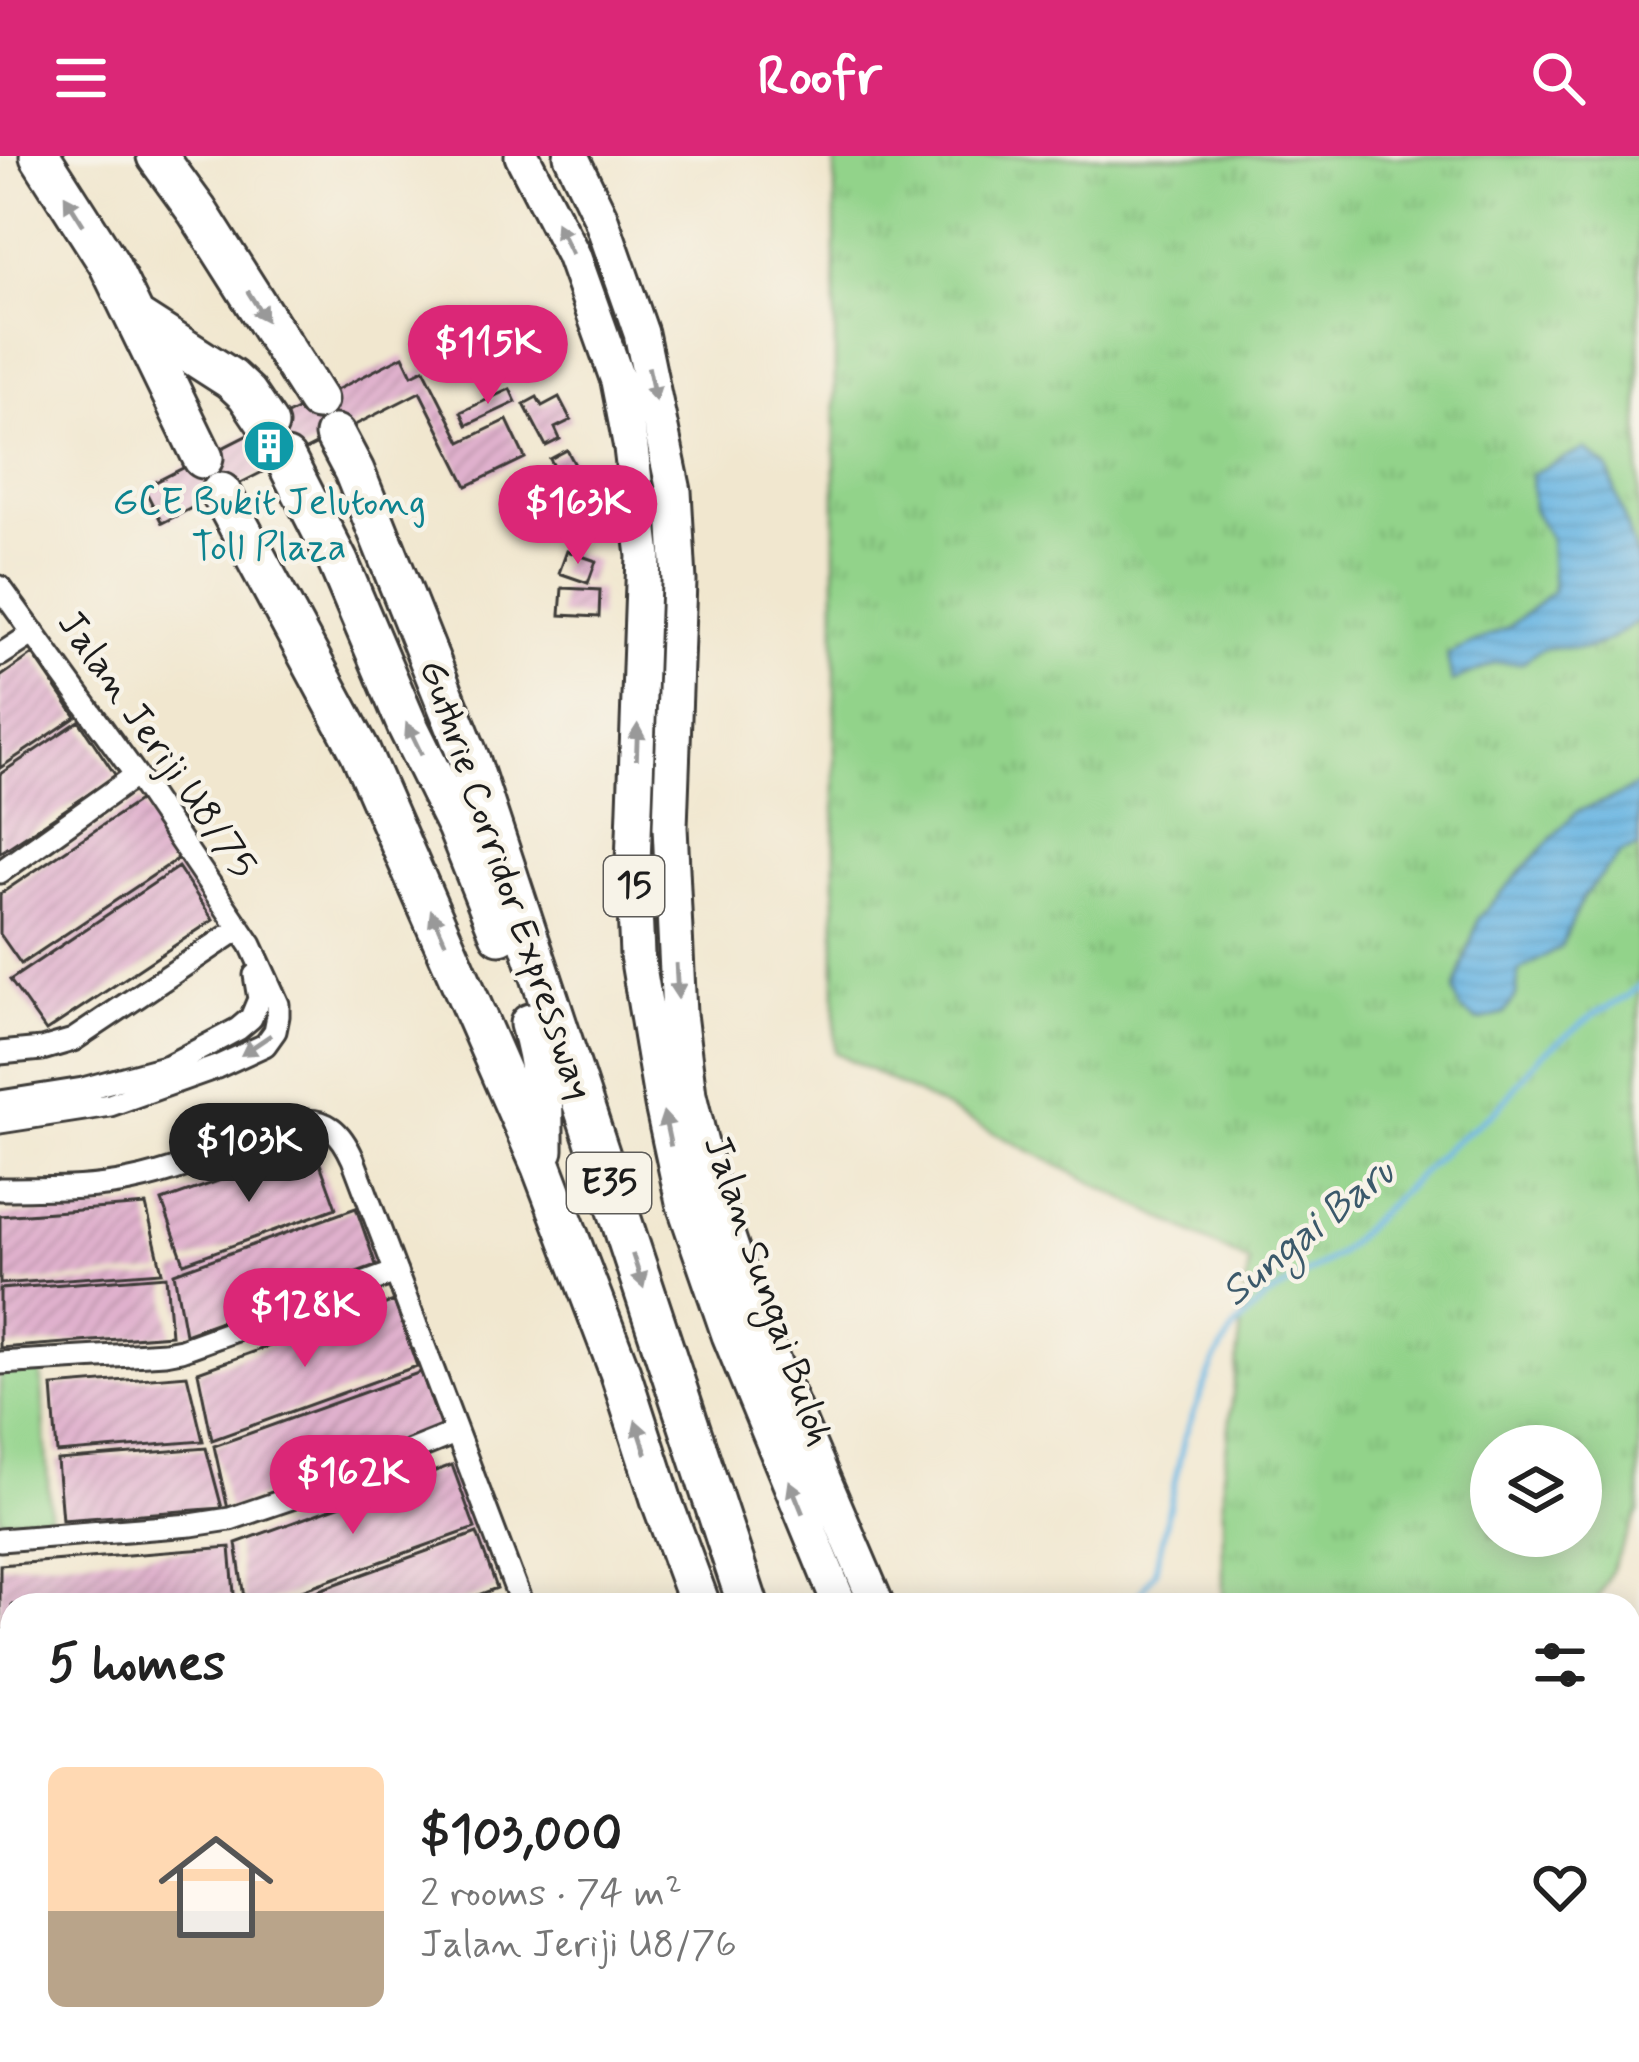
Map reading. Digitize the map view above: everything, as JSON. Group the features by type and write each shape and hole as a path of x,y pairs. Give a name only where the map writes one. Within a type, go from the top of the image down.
{"highway":[{"name":"Guthrie Corridor Expressway","path":"40,156 109,264 212,475 360,751 542,1167 620,1372 696,1593"},
{"name":"Guthrie Corridor Expressway","path":"157,156 197,211 326,417 354,471 470,761 744,1593"},
{"name":"Jalan Sungai Buloh","path":"522,156 572,255 618,381 631,448 644,556 633,864 637,955 683,1202 729,1335 835,1593"},
{"name":"Jalan Sungai Buloh","path":"571,156 600,216 641,333 674,491 680,581 670,827 679,1014 689,1095 712,1193 759,1328 872,1593"},
{"path":"136,318 248,394 338,562 494,917 540,1057 542,1167"},
{"path":"662,1502 670,1593"}],"street":[{"name":"Jalan Jeriji U8/75","path":"0,587 245,936 278,1004 275,1031 265,1045 217,1067 110,1105 0,1122"},
{"path":"0,655 34,632"},
{"path":"0,872 136,776"},
{"name":"Jalan Jeriji U8/75","path":"0,1102 83,1089 168,1066 238,1029 251,1018 259,999 245,936"},
{"path":"0,1053 73,1040 245,936"},
{"path":"0,1189 131,1181 296,1122 319,1121 332,1128 347,1147 518,1593"},
{"path":"0,1363 181,1350 396,1272"},
{"path":"0,1540 230,1519 455,1433"}],"green space":[{"path":"835,156 1639,156 1639,1511 1601,1593 1223,1593 1223,1476 1249,1262 835,1052"},
{"path":"41,1370 50,1515 0,1520 0,1373"}],"water":[{"path":"1585,449 1608,468 1639,565 1639,620 1596,646 1542,650 1523,663 1495,663 1452,682 1447,655 1509,627 1553,591 1550,538 1533,509 1531,474"},
{"path":"1639,784 1639,847 1622,852 1583,897 1561,947 1519,971 1516,996 1504,1014 1479,1021 1460,1009 1454,991 1479,917 1576,812"}],"building":[{"name":"GCE Bukit Jelutong Toll Plaza","path":"403,356 412,375 424,369 461,442 507,420 525,458 467,486 420,392 162,523 144,488"},
{"path":"510,389 516,402 467,425 461,412"},
{"path":"537,397 542,406 559,397 571,420 555,428 560,439 546,446 524,404"},
{"path":"567,450 599,509 582,518 550,459"},
{"path":"567,551 596,561 588,583 559,573"},
{"path":"562,588 600,590 599,617 560,615"},
{"path":"33,654 76,717 0,768 0,677"},
{"path":"79,721 116,776 0,853 0,774"},
{"path":"140,800 179,858 21,964 0,934 0,894"},
{"path":"178,867 213,920 46,1031 10,980"},
{"path":"314,1147 336,1208 184,1263 162,1201"},
{"path":"146,1205 162,1272 0,1284 0,1216"},
{"path":"356,1208 376,1265 185,1334 174,1273"},
{"path":"166,1276 171,1335 0,1348 0,1289"},
{"path":"394,1301 417,1366 212,1440 198,1372"},
{"path":"421,1372 441,1428 228,1509 214,1446"},
{"path":"187,1375 203,1441 57,1453 52,1386"},
{"path":"206,1448 222,1508 62,1520 57,1460"},
{"path":"452,1465 475,1528 294,1593 243,1593 236,1543"},
{"path":"477,1533 497,1588 484,1593 311,1593"},
{"path":"230,1547 234,1593 0,1593 0,1565"}],"waterway":[{"name":"Sungai Baru","path":"1140,1593 1155,1571 1185,1435 1215,1360 1234,1329 1264,1300 1338,1254 1449,1146 1497,1109 1540,1056 1639,986"}],"place":[{"name":"GCE Bukit Jelutong Toll Plaza","path":"269,446"}]}
